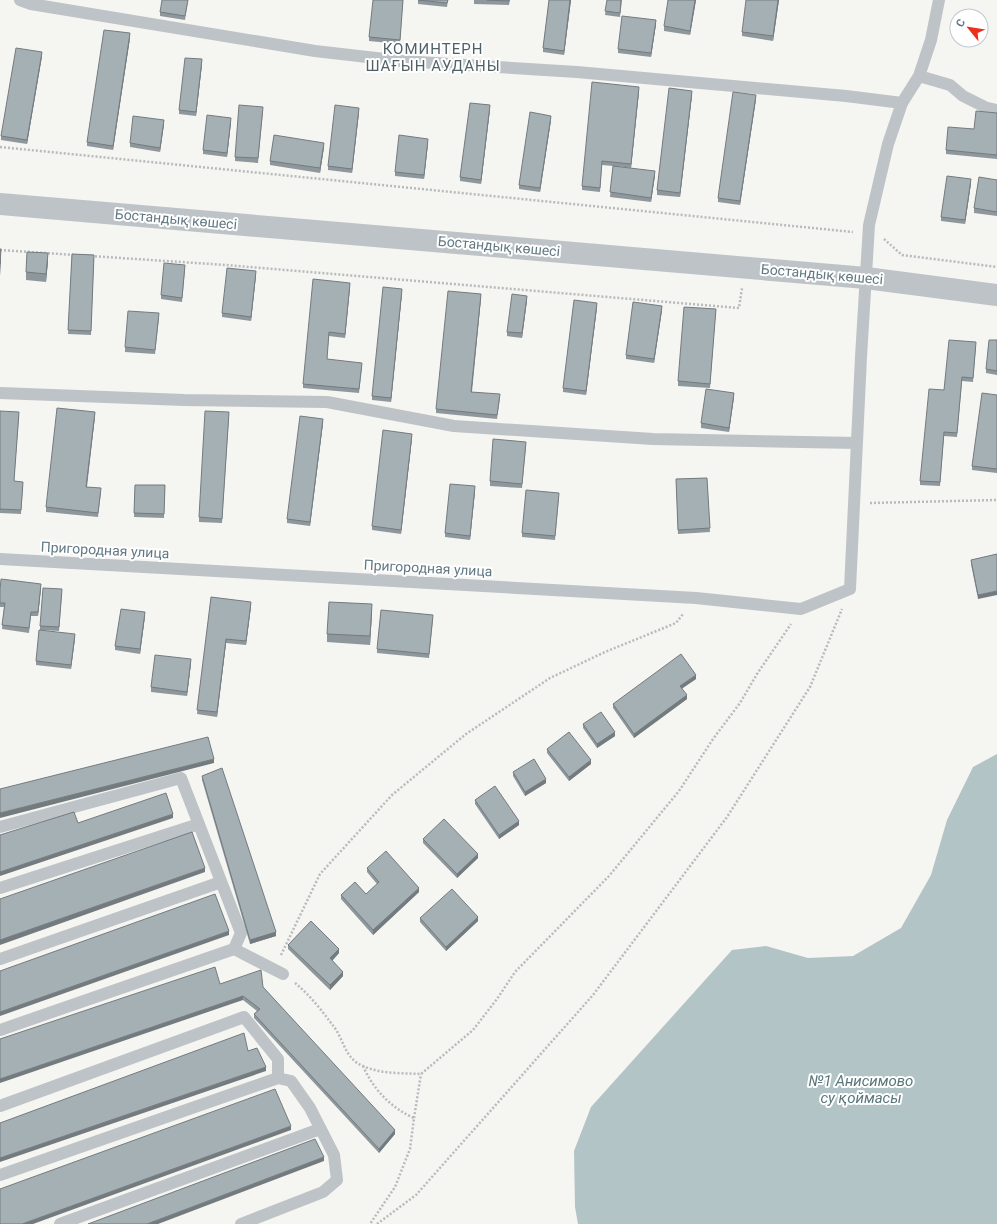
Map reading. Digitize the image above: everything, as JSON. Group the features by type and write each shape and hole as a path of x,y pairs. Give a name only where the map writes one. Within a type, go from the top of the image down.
{"street":[{"name":"Бостандық көшесі","path":"0,204 866,278 997,295"}],"lane":[{"path":"20,0 47,6 315,51 394,60 577,72 846,96 902,103"},
{"path":"850,588 869,225 888,144 902,103 919,76 931,40 939,0"},
{"path":"919,76 950,85 963,96 988,108 997,110"},
{"path":"0,394 177,400 327,402 454,426 653,439 857,443"},
{"name":"Пригородная улица","path":"0,559 696,598 801,609 850,588"},
{"path":"0,827 181,778 241,933 234,949"},
{"path":"0,888 199,824"},
{"path":"0,959 221,882"},
{"path":"0,1030 234,949 283,974"},
{"path":"0,1106 244,1017 278,1059 278,1078"},
{"path":"0,1175 278,1078 291,1081 310,1108 334,1155 337,1180 323,1192 241,1224"},
{"path":"60,1224 320,1129"}],"path":[{"path":"0,147 880,235 902,255 997,267"},
{"path":"0,250 78,255"},
{"path":"86,256 234,265 739,308 744,267"},
{"path":"854,504 997,500"},
{"path":"377,1224 416,1195 593,995 722,823 810,687 850,588"},
{"path":"421,1074 386,1072 363,1066 353,1060 345,1049 335,1028 304,990 283,974 280,957 320,874 392,796 466,734 550,678 605,652 676,623 696,598"},
{"path":"370,1224 395,1187 410,1149 421,1074 473,1030 497,999 514,972 609,876 679,791 713,738 740,703 757,674 801,609"},
{"path":"363,1066 369,1080 385,1099 405,1114 414,1118"}],"water":[{"name":"№1 Анисимово су қоймасы","path":"997,754 997,1224 578,1224 575,1207 574,1151 591,1107 732,950 766,946 808,958 853,956 901,928 931,875 947,820 973,767"}],"building":[{"path":"162,0 188,0 185,16 160,12"},
{"path":"373,0 403,0 400,40 369,37"},
{"path":"418,0 448,0 447,3"},
{"path":"487,0 509,0 509,1"},
{"path":"549,0 570,0 564,51 543,48"},
{"path":"607,0 621,0 620,13 605,11"},
{"path":"668,0 695,0 690,31 664,26"},
{"path":"746,0 778,0 773,36 742,32"},
{"path":"622,16 656,20 651,53 618,49"},
{"path":"104,30 130,33 113,146 87,142"},
{"path":"16,48 42,52 27,140 1,136"},
{"path":"185,58 202,59 196,112 179,110"},
{"path":"592,82 639,87 631,164 602,161 600,188 582,186"},
{"path":"669,88 692,91 680,193 657,190"},
{"path":"733,92 756,95 740,201 718,198"},
{"path":"470,103 490,105 481,180 460,177"},
{"path":"239,105 263,107 258,158 235,157"},
{"path":"335,105 359,108 352,169 328,166"},
{"path":"976,111 997,113 997,155 946,150 948,127 974,129"},
{"path":"530,112 551,116 540,188 519,185"},
{"path":"207,115 231,118 227,153 203,150"},
{"path":"133,116 164,120 160,148 130,143"},
{"path":"274,135 324,143 320,168 270,161"},
{"path":"399,135 428,139 424,175 395,172"},
{"path":"613,166 655,171 651,198 610,192"},
{"path":"947,176 971,179 965,220 941,217"},
{"path":"979,177 997,180 997,212 974,208"},
{"path":"27,252 48,253 46,274 26,272"},
{"path":"72,254 94,255 91,331 68,330"},
{"path":"164,263 185,265 182,298 161,295"},
{"path":"227,268 256,271 251,317 222,313"},
{"path":"313,279 350,283 345,334 329,332 327,359 362,363 359,389 303,384"},
{"path":"383,287 402,289 391,398 372,396"},
{"path":"448,291 481,294 471,392 500,394 497,415 436,409"},
{"path":"512,294 527,296 522,333 507,332"},
{"path":"574,300 597,303 586,391 563,388"},
{"path":"633,302 662,306 654,359 626,355"},
{"path":"684,307 716,309 710,384 678,381"},
{"path":"128,311 159,313 155,350 125,347"},
{"path":"949,340 976,342 973,378 962,377 957,433 944,432 940,482 920,481 929,389 944,390"},
{"path":"989,340 997,340 997,371 986,369"},
{"path":"706,389 734,393 729,428 701,423"},
{"path":"982,393 997,395 997,469 972,466"},
{"path":"57,408 95,412 86,487 101,488 98,513 46,507"},
{"path":"0,411 19,412 14,481 23,482 21,510 0,509"},
{"path":"205,411 229,412 222,519 199,517"},
{"path":"300,416 323,419 310,522 287,519"},
{"path":"383,430 412,434 401,530 372,526"},
{"path":"493,439 526,442 522,484 490,481"},
{"path":"707,478 710,528 678,530 676,479"},
{"path":"450,484 475,486 470,536 445,533"},
{"path":"135,485 165,485 164,514 134,513"},
{"path":"526,490 559,493 555,536 522,533"},
{"path":"997,554 997,591 978,595 971,560"},
{"path":"1,579 41,584 38,612 31,612 29,628 2,625 5,603 0,603"},
{"path":"43,588 62,589 59,627 40,626"},
{"path":"211,597 251,602 246,641 226,639 217,712 197,710"},
{"path":"329,602 372,604 370,636 327,634"},
{"path":"121,609 145,612 140,649 115,646"},
{"path":"381,610 433,615 429,654 377,649"},
{"path":"39,630 75,634 71,665 36,661"},
{"path":"681,654 696,675 680,686 687,695 634,734 613,704"},
{"path":"155,655 191,659 187,692 151,687"},
{"path":"601,712 615,732 597,744 583,724"},
{"path":"569,732 591,760 569,777 547,749"},
{"path":"208,737 214,759 0,813 0,789"},
{"path":"534,759 546,779 525,792 513,772"},
{"path":"222,768 276,932 250,940 202,776"},
{"path":"495,786 519,821 499,835 475,800"},
{"path":"166,793 173,814 0,872 0,835 74,812 78,823"},
{"path":"444,819 478,854 457,874 423,839"},
{"path":"192,832 205,868 0,940 0,899"},
{"path":"386,851 419,888 373,930 341,895 355,882 366,894 379,882 367,868"},
{"path":"452,889 478,917 446,947 420,918"},
{"path":"215,894 229,931 0,1012 0,971"},
{"path":"311,921 339,949 330,958 343,972 330,985 288,945"},
{"path":"215,967 220,984 261,970 263,987 395,1130 379,1149 254,1014 260,1009 243,996 0,1079 0,1039"},
{"path":"244,1033 248,1051 257,1048 266,1067 0,1158 0,1123"},
{"path":"275,1089 291,1126 22,1224 0,1224 0,1189"},
{"path":"315,1139 324,1157 147,1224 88,1224"}],"district":[{"name":"КОМИНТЕРН ШАҒЫН АУДАНЫ","path":"433,58"}]}
